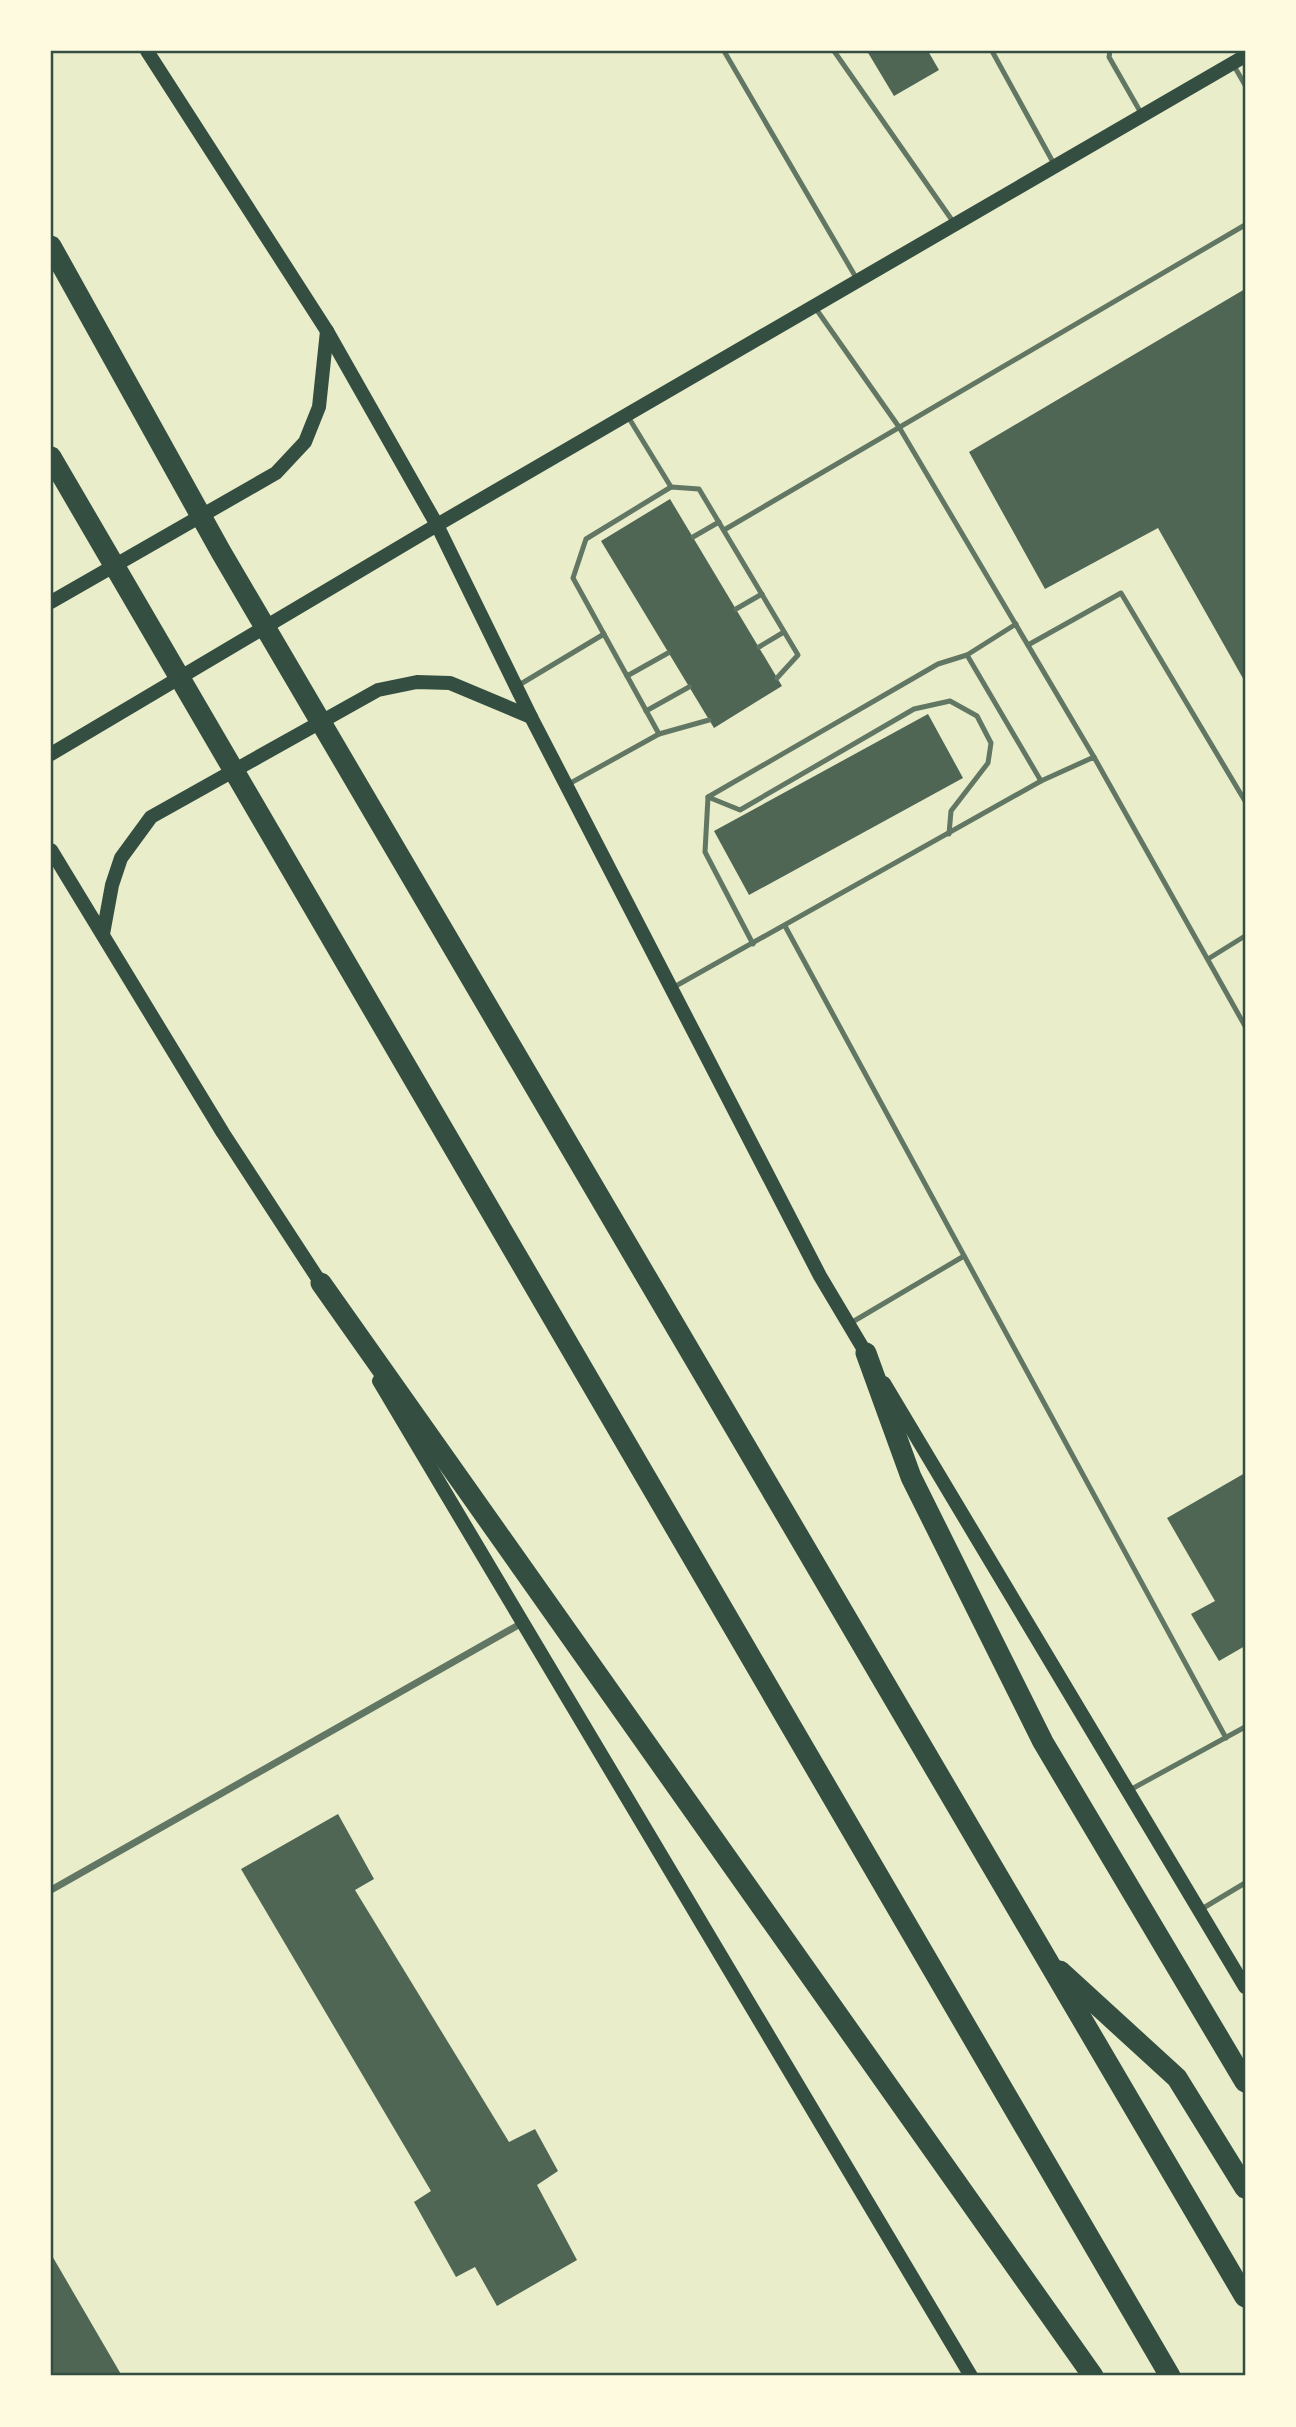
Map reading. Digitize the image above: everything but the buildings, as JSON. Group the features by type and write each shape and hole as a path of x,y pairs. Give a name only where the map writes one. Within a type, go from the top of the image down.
{"highway":[{"path":"51,246 163,449 369,805 1245,2297"},
{"path":"51,457 1170,2376"},
{"path":"321,1283 1093,2376"},
{"path":"866,1353 911,1477 1043,1742 1245,2082"},
{"path":"1043,1955 1177,2078 1245,2188"}],"main road":[{"path":"147,51 327,331 437,525 531,717 820,1276 1245,1987"},
{"path":"51,754 437,525 1239,60"},
{"path":"51,602 276,473 305,442 319,407 327,331"},
{"path":"103,934 121,858 151,817 378,690 417,681 450,683 531,717"},
{"path":"51,850 223,1133 321,1283 971,2376"}],"street":[{"path":"51,1890 522,1622"}],"lane":[{"path":"724,51 858,281"},
{"path":"834,51 955,225"},
{"path":"992,51 1056,167"},
{"path":"1110,51 1110,57 1143,116"},
{"path":"1239,60 1245,85"},
{"path":"724,530 1245,225"},
{"path":"814,306 899,426 1094,757 1245,1026"},
{"path":"626,415 671,487"},
{"path":"659,734 573,578 586,539 671,487 699,489 799,655 777,678"},
{"path":"693,537 719,522"},
{"path":"1028,645 1121,593 1245,801"},
{"path":"736,609 762,594"},
{"path":"708,797 938,664 967,655 1016,624"},
{"path":"759,648 784,632"},
{"path":"516,686 604,634"},
{"path":"627,676 668,653"},
{"path":"967,655 1041,781"},
{"path":"646,711 689,687"},
{"path":"708,797 740,810 914,709 950,701 977,716 991,743 988,763 951,811 949,834"},
{"path":"566,785 659,734 709,720"},
{"path":"671,989 1041,781 1094,757"},
{"path":"708,797 705,852 753,944"},
{"path":"786,926 1226,1738"},
{"path":"1208,959 1245,936"},
{"path":"849,1324 964,1256"},
{"path":"1128,1791 1245,1727"},
{"path":"1200,1910 1245,1884"}]}
